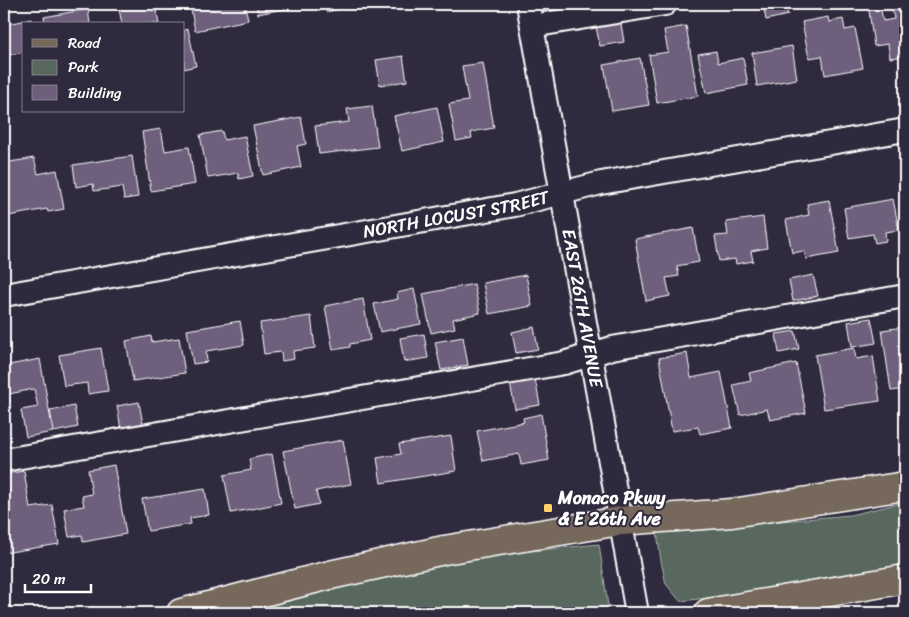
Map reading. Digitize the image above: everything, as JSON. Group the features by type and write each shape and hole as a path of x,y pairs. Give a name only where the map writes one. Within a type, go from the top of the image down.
{"main road":[{"path":"181,613 330,575 444,550 620,521 732,513 905,486"},
{"path":"708,613 905,579"}],"street":[{"name":"EAST 26TH AVENUE","path":"528,4 637,613"},
{"path":"532,26 665,4"},
{"name":"NORTH LOCUST STREET","path":"4,294 515,205 601,183 905,130"},
{"path":"4,460 564,363 612,348 905,296"}],"green space":[{"path":"905,502 905,565 833,576 737,595 680,601 666,584 657,532 850,515"},
{"path":"599,544 609,613 221,613 343,583 500,554"}],"building":[{"path":"118,4 141,4 141,6 155,4 159,22 122,22"},
{"path":"190,4 245,4 248,20 195,31"},
{"path":"256,4 308,4 258,14"},
{"path":"325,4 343,4 344,8 326,12"},
{"path":"763,4 785,4 788,15 766,20"},
{"path":"868,4 880,4 883,21 894,19 892,6 905,4 905,56 890,58 888,44 874,46"},
{"path":"88,9 90,22 45,22 44,17"},
{"path":"828,17 829,22 843,19 845,30 855,28 863,68 825,75 822,56 809,58 802,22"},
{"path":"620,18 624,42 600,46 595,22"},
{"path":"31,19 32,22 22,22 22,52 4,56 4,25"},
{"path":"686,26 698,96 657,103 649,55 668,52 664,30"},
{"path":"188,29 196,66 185,69 185,30"},
{"path":"792,46 797,79 757,86 752,53"},
{"path":"716,51 718,63 743,58 748,85 706,93 698,54"},
{"path":"403,56 407,81 380,85 376,60"},
{"path":"640,58 649,105 612,111 604,65"},
{"path":"483,63 494,128 471,132 472,138 456,141 449,104 468,101 462,66"},
{"path":"372,106 378,147 319,154 315,126 349,122 347,109"},
{"path":"437,107 444,142 402,151 394,116"},
{"path":"301,117 306,144 297,146 301,167 263,175 253,126"},
{"path":"161,129 165,151 189,147 195,184 151,191 142,132"},
{"path":"222,131 224,140 245,136 253,176 239,179 238,173 208,178 200,135"},
{"path":"132,156 138,197 124,199 122,187 94,191 93,184 76,187 73,165"},
{"path":"34,158 38,174 57,170 64,209 48,212 47,209 8,216 4,198 4,163"},
{"path":"893,199 899,230 885,232 886,241 875,243 873,234 849,238 844,208"},
{"path":"829,200 839,253 806,259 804,251 792,253 786,220 809,215 807,204"},
{"path":"763,217 767,248 751,251 753,261 736,264 735,259 719,261 715,236 728,235 726,222"},
{"path":"693,228 699,262 677,266 679,276 666,278 670,296 646,301 635,239"},
{"path":"526,275 532,306 489,314 483,283"},
{"path":"813,275 818,296 793,301 789,280"},
{"path":"474,284 480,313 453,319 455,328 431,333 423,294"},
{"path":"414,289 421,324 380,332 374,304 398,299 397,293"},
{"path":"363,299 370,340 350,344 350,347 333,350 325,306"},
{"path":"311,316 315,348 293,351 294,359 282,361 281,352 264,354 260,323"},
{"path":"871,318 876,343 852,347 848,322"},
{"path":"240,321 244,345 206,351 207,362 193,364 187,330"},
{"path":"534,327 538,349 516,353 512,332"},
{"path":"904,327 905,389 891,391 882,330"},
{"path":"795,331 799,349 779,353 776,334"},
{"path":"424,334 428,358 404,362 400,338"},
{"path":"151,336 152,342 179,338 185,373 133,381 126,341"},
{"path":"463,337 468,365 441,370 435,342"},
{"path":"101,348 108,391 88,394 87,383 64,386 59,355"},
{"path":"854,348 856,359 873,356 880,401 824,409 815,355"},
{"path":"687,353 691,378 721,372 732,428 700,434 698,427 672,431 659,358"},
{"path":"40,359 53,432 26,437 21,410 38,407 34,389 9,394 10,402 4,403 4,366"},
{"path":"796,363 806,413 770,420 767,409 740,415 733,385 751,381 749,373"},
{"path":"535,379 540,405 515,409 510,383"},
{"path":"139,402 143,425 121,429 117,406"},
{"path":"74,406 78,427 54,432 50,411"},
{"path":"541,414 549,460 521,465 519,454 483,461 477,431 524,422 523,418"},
{"path":"451,436 456,471 381,483 377,458 401,454 399,444"},
{"path":"343,440 351,484 316,491 319,504 295,509 283,451"},
{"path":"272,454 281,503 231,513 224,475 251,470 249,459"},
{"path":"114,465 126,534 83,542 82,535 69,537 64,509 84,506 82,496 92,494 88,470"},
{"path":"24,471 30,508 52,505 59,544 4,553 4,474"},
{"path":"205,489 209,515 190,518 191,524 148,531 142,499"}],"place":[{"name":"Monaco Pkwy & E 26th Ave","path":"548,508"}]}
